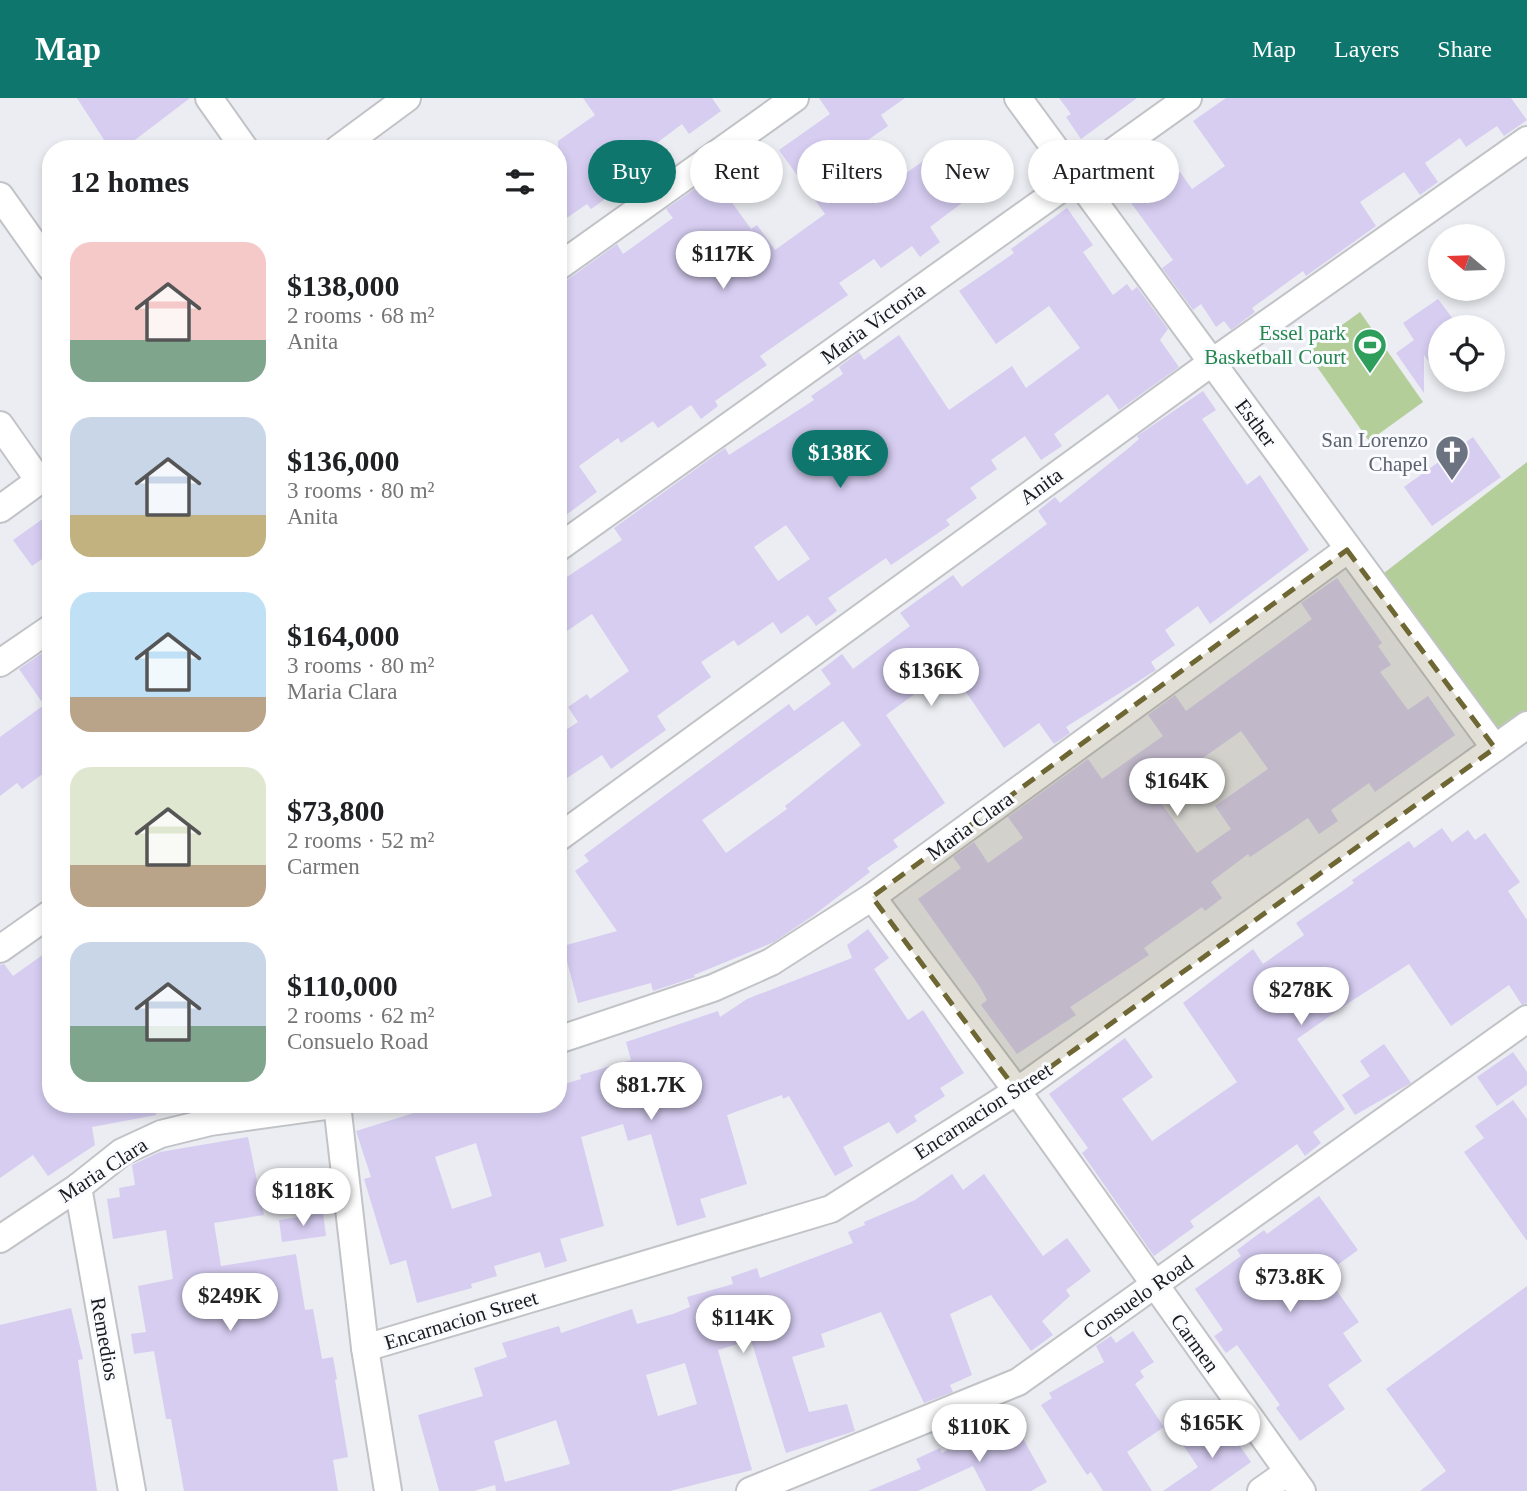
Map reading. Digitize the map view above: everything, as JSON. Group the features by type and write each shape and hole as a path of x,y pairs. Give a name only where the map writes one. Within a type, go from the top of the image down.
{"street":[{"path":"209,98 239,140"},
{"path":"350,140 407,98"},
{"path":"567,261 795,98"},
{"name":"Esther","path":"1018,98 1050,140"},
{"name":"Maria Victoria","path":"1128,140 1188,98"},
{"name":"Anita","path":"567,831 1211,363 1527,140"},
{"path":"0,196 42,255"},
{"name":"Maria Victoria","path":"567,542 1039,203"},
{"name":"Esther","path":"1096,203 1347,550 1495,748"},
{"path":"0,425 42,474"},
{"path":"0,509 42,479"},
{"name":"Maria Clara","path":"567,1037 713,988 760,967 872,897 1347,550"},
{"path":"0,663 42,634"},
{"name":"Encarnacion Street","path":"365,1349 831,1209 1017,1091 1527,725"},
{"name":"Carmen","path":"872,897 1017,1091 1295,1482"},
{"path":"0,949 42,919"},
{"name":"Consuelo Road","path":"750,1491 1018,1382 1527,1019"},
{"name":"Maria Clara","path":"0,1239 78,1187 122,1152 160,1134 210,1122 274,1113"},
{"path":"339,1113 365,1349 388,1491"},
{"name":"Remedios","path":"78,1187 132,1491"},
{"path":"1261,1491 1295,1482"}],"highlighted area":[{"path":"1347,550 1495,748 1017,1091 872,897"}],"green space":[{"path":"1360,312 1423,402 1369,441 1306,351"},
{"path":"1527,462 1527,719 1495,742 1375,580"}],"building":[{"path":"77,98 190,98 135,140 104,140"},
{"path":"583,98 712,98 721,111 689,134 682,124 661,140 588,140 588,203 600,203 591,209 587,204 567,218 567,140 559,140 595,115"},
{"path":"819,98 905,98 881,115 888,126 868,140 797,140 797,175 783,156 783,147 830,114"},
{"path":"1059,98 1137,98 1081,139 1066,117 1071,114"},
{"path":"1226,98 1511,98 1527,120 1504,136 1497,126 1466,147 1460,138 1425,163 1438,182 1420,195 1404,172 1360,202 1376,226 1306,276 1303,271 1252,308 1255,312 1231,330 1224,321 1216,327 1201,304 1193,310 1162,268 1173,260 1131,203 1179,203 1179,173 1192,189 1225,166 1193,121"},
{"path":"921,163 921,203 962,203 930,227 940,242 920,257 912,246 881,268 874,259 839,283 848,295 760,356 767,365 715,401 718,406 701,419 691,405 658,428 653,421 621,443 618,438 579,466 597,492 567,514 567,280 617,244 623,254 673,218 666,209 690,192 690,203 732,203 751,229 757,225 775,250 825,214 817,203 907,203 907,172"},
{"path":"1067,208 1093,245 1083,252 1113,295 1127,284 1132,291 1137,287 1168,329 1160,340 1179,367 1119,410 1108,394 1054,434 1062,446 1041,460 1025,436 991,460 997,469 970,488 977,498 946,520 950,525 891,565 886,558 828,598 837,611 816,626 808,615 781,634 773,622 738,646 734,640 701,662 711,677 657,716 666,730 611,769 602,755 567,778 567,729 578,722 568,707 587,694 590,699 629,671 592,614 567,631 567,577 622,540 614,528 725,448 729,455 814,400 811,396 843,374 839,367 859,352 864,360 899,335 949,410 1012,366 1026,388 1080,348 1049,306 996,344 959,291 1014,253 1011,249","holes":["786,525 810,559 778,581 754,547"]},
{"path":"1435,301 1440,301 1450,315 1428,315 1428,361 1424,355 1424,393 1396,353 1414,340 1403,323"},
{"path":"1203,391 1216,410 1202,419 1247,485 1260,475 1309,550 1210,624 1198,606 1165,630 1175,645 1151,662 1156,670 1066,727 1070,733 1054,744 1039,723 1004,748 964,689 960,691 946,671 886,715 945,803 893,840 898,847 867,868 870,872 814,915 774,942 694,975 695,977 653,991 651,983 578,1003 567,961 567,945 617,931 575,871 589,861 584,855 789,704 794,711 831,684 821,670 842,654 853,669 910,626 900,613 953,575 962,587 1047,524 1038,511 1055,497 1060,503 1139,439 1137,436","holes":["843,721 861,745 785,806 787,809 726,853 702,820"]},
{"name":"San Lorenzo Chapel","path":"1473,437 1501,477 1432,526 1404,487"},
{"path":"42,519 42,559 32,566 13,540"},
{"path":"1337,578 1382,643 1378,646 1391,665 1380,672 1408,710 1428,696 1455,735 1375,792 1369,783 1331,810 1338,821 1319,834 1308,818 1250,857 1248,854 1211,882 1222,898 1205,911 1202,907 1144,948 1149,955 1070,1007 1076,1015 1017,1054 981,1005 987,1000 980,987 918,899 961,868 953,857 974,842 988,863 1023,838 1008,817 1088,759 1102,779 1163,736 1148,715 1175,695 1186,711 1312,619 1301,603","holes":["1241,731 1268,769 1215,806 1231,829 1197,853 1158,799 1187,778 1183,772"]},
{"path":"42,653 42,702 19,669"},
{"path":"42,706 42,775 22,789 17,783 0,796 0,737"},
{"path":"1442,828 1452,842 1468,830 1475,840 1485,833 1520,882 1508,891 1527,920 1527,1003 1522,1005 1509,985 1451,1026 1409,964 1350,1002 1297,1039 1345,1109 1313,1132 1321,1143 1305,1156 1297,1144 1190,1221 1194,1227 1154,1256 1082,1153 1088,1148 1049,1094 1125,1038 1153,1077 1122,1099 1152,1141 1237,1082 1183,1003 1253,949 1263,964 1304,935 1296,923 1354,883 1352,880 1409,841 1414,848"},
{"path":"868,929 889,958 874,969 908,1020 923,1010 964,1073 940,1088 945,1096 914,1116 917,1121 897,1134 889,1122 843,1147 853,1166 835,1176 789,1096 783,1099 782,1095 727,1115 747,1184 700,1199 706,1217 677,1226 651,1134 628,1141 623,1124 581,1137 604,1226 560,1239 567,1261 545,1268 540,1252 494,1266 497,1276 471,1284 472,1288 417,1303 406,1260 390,1265 364,1179 371,1177 356,1131 414,1113 567,1113 567,1083 581,1079 580,1075 631,1060 626,1042 718,1011 720,1017 747,999 852,958 847,945","holes":["476,1143 492,1196 452,1209 435,1157"]},
{"path":"42,955 42,1113 156,1113 92,1127 95,1145 48,1176 33,1155 0,1178 0,965 4,964 13,976"},
{"path":"1384,1044 1411,1083 1355,1115 1342,1095 1370,1076 1360,1061"},
{"path":"1513,1052 1527,1072 1527,1085 1497,1106 1477,1077"},
{"path":"1513,1100 1527,1119 1527,1241 1464,1152 1484,1138 1475,1126"},
{"path":"248,1137 264,1215 214,1223 221,1266 296,1254 305,1310 313,1309 322,1359 333,1357 337,1379 335,1380 348,1457 333,1460 338,1491 184,1491 171,1419 166,1419 154,1351 134,1354 131,1334 146,1332 138,1286 173,1279 166,1230 113,1239 107,1199 120,1197 119,1188 135,1185 132,1165 160,1152"},
{"path":"952,1174 963,1190 984,1174 1043,1256 1067,1238 1091,1271 1066,1290 1070,1296 1042,1321 1053,1335 1031,1351 991,1295 950,1314 972,1375 950,1385 953,1392 924,1403 881,1312 821,1334 825,1347 792,1357 809,1412 847,1404 855,1431 786,1453 751,1340 718,1350 752,1470 670,1491 496,1491 495,1485 505,1482 474,1491 439,1491 418,1415 483,1396 474,1368 507,1357 502,1343 559,1326 561,1333 632,1309 637,1324 673,1314 690,1307 687,1297 733,1284 731,1277 757,1268 760,1278 853,1243 848,1232 865,1225 864,1222 915,1200","holes":["685,1363 697,1404 658,1416 646,1375","556,1420 570,1464 505,1482 494,1441"]},
{"path":"1319,1196 1358,1250 1325,1274 1359,1322 1343,1333 1362,1361 1328,1385 1345,1409 1300,1441 1276,1408 1280,1405 1237,1345 1226,1353 1214,1336 1223,1330 1195,1289 1241,1256 1237,1250 1264,1230 1267,1234"},
{"path":"323,1213 326,1236 282,1242 279,1220"},
{"path":"1527,1286 1527,1491 1420,1491 1446,1471 1386,1389"},
{"path":"71,1308 83,1359 78,1360 97,1491 0,1491 0,1325"},
{"path":"1133,1331 1154,1362 1140,1371 1144,1377 1135,1384 1164,1427 1127,1452 1152,1491 1103,1491 1091,1472 1087,1475 1041,1405 1052,1398 1049,1393 1104,1362 1096,1346 1111,1336 1116,1343"},
{"path":"1221,1419 1251,1462 1210,1491 1163,1491 1198,1467 1183,1445"},
{"path":"1014,1422 1047,1482 1031,1491 986,1491 973,1466 918,1491 868,1491 921,1469 916,1459 940,1448 942,1453 995,1423 999,1432"}],"place":[{"name":"Essel park Basketball Court","path":"1370,375"},
{"name":"San Lorenzo Chapel","path":"1452,482"}]}
